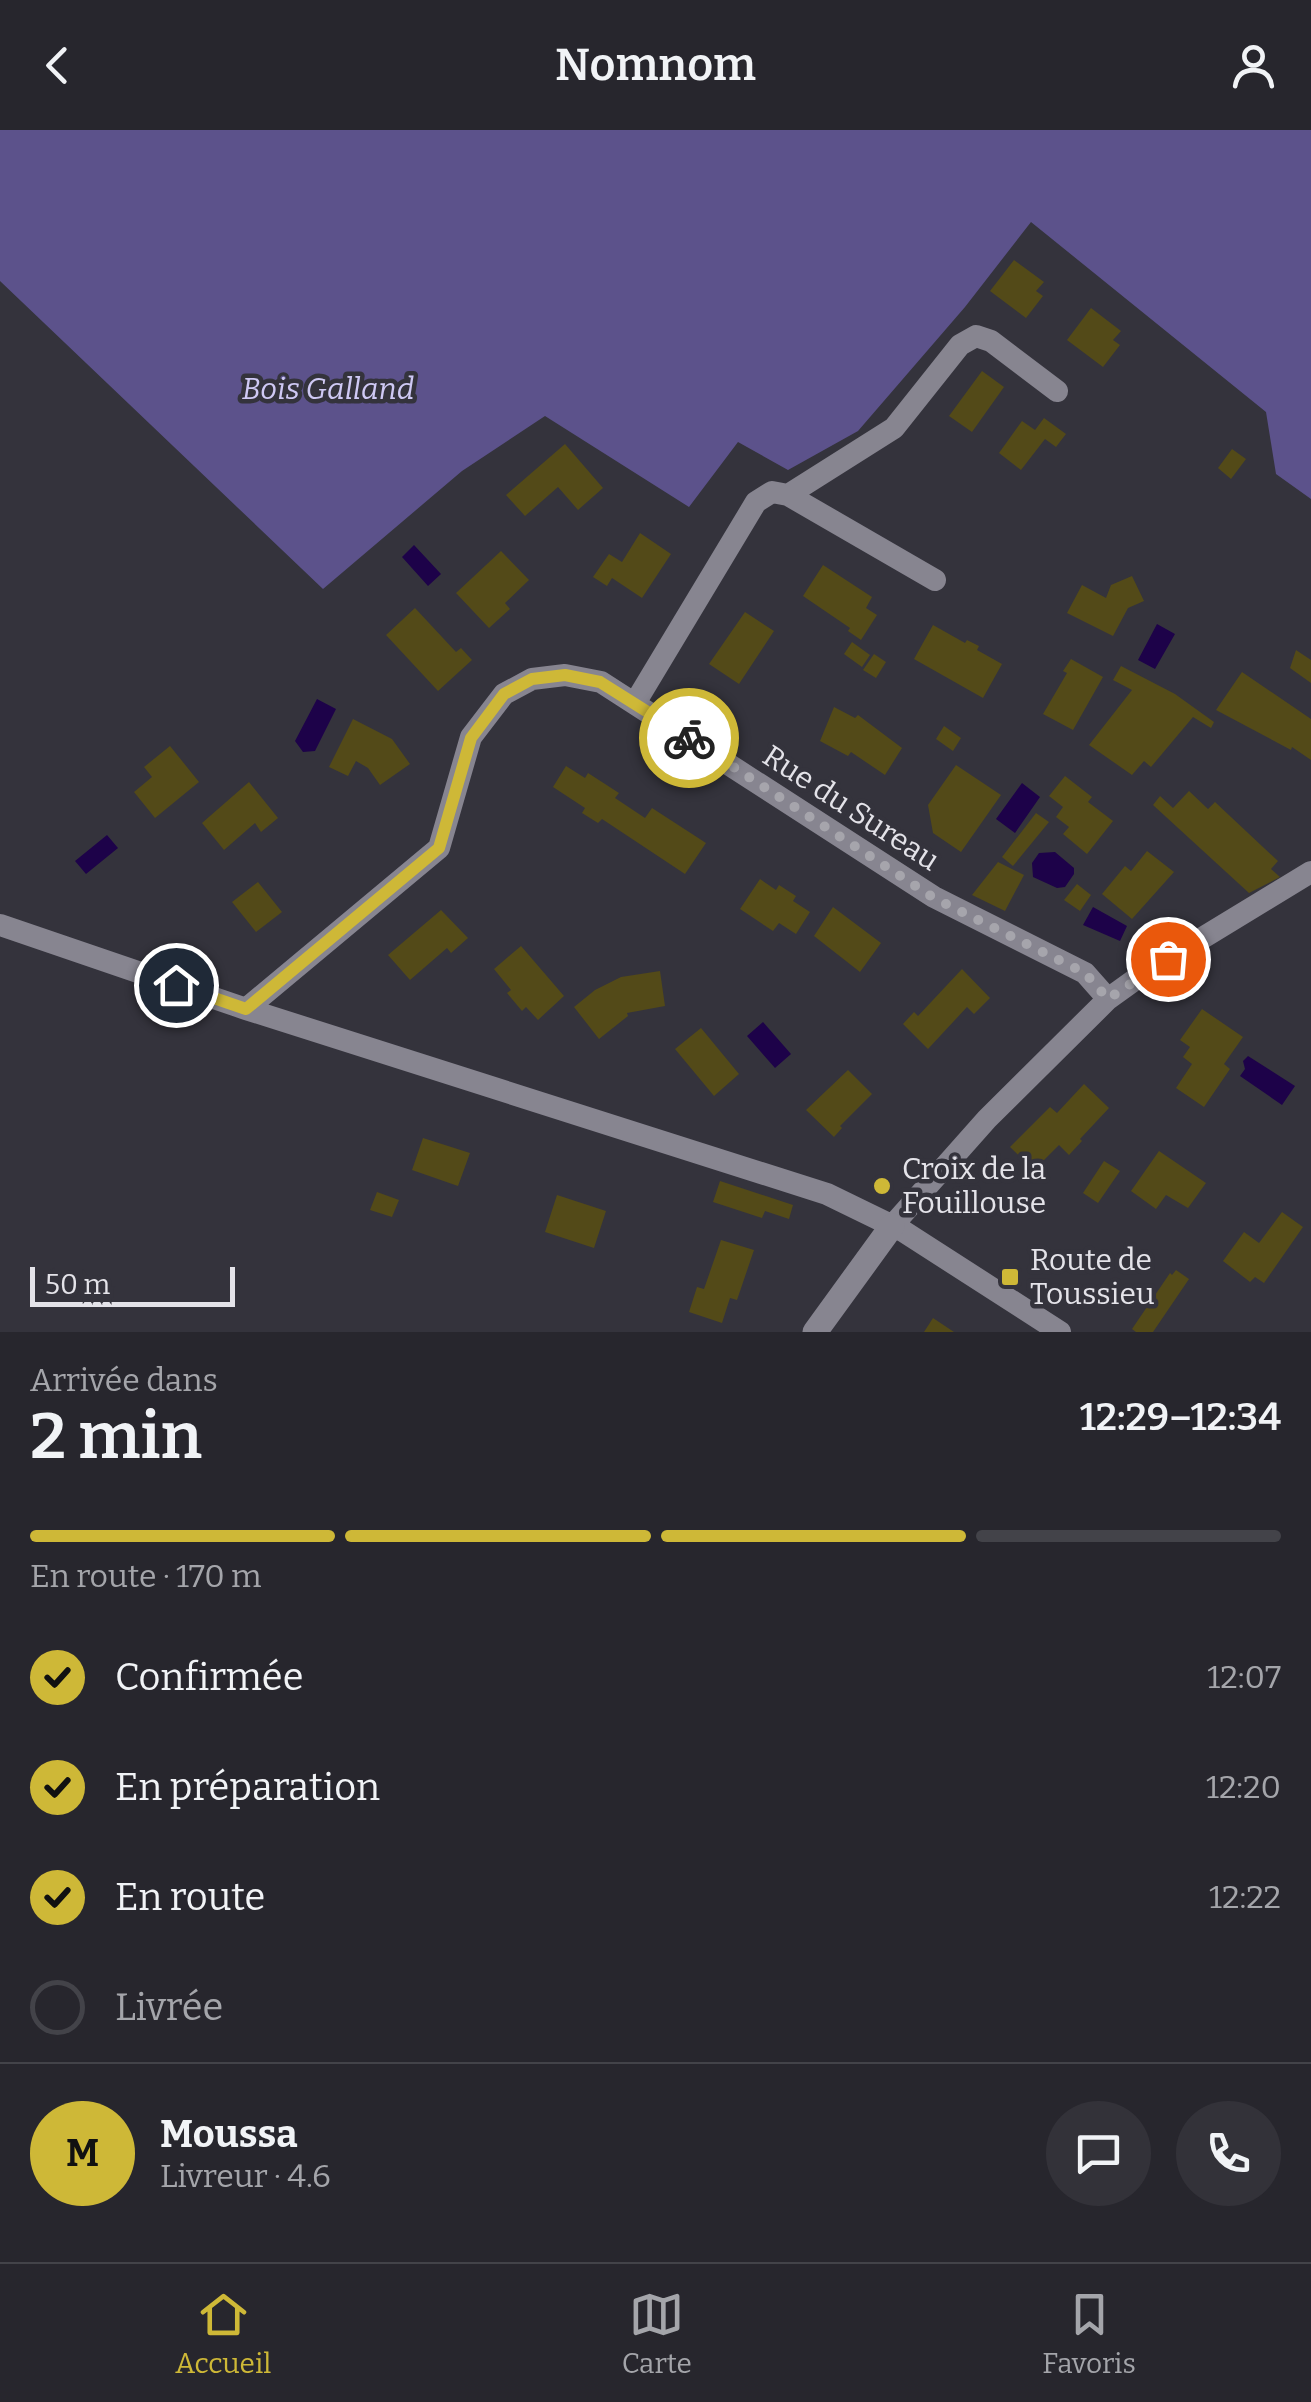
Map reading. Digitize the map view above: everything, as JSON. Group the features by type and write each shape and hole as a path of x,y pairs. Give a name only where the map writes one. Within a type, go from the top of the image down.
{"street":[{"path":"788,495 894,428 960,345 976,336 991,341 1057,391"},
{"path":"635,703 756,502 772,492 788,495 935,580"},
{"name":"Rue du Sureau","path":"246,1009 439,848 471,738 504,694 532,679 565,675 600,682 934,898 1085,973 1108,999"},
{"path":"815,1332 892,1226 987,1118 1108,999 1311,872"},
{"path":"0,925 246,1009 826,1194 892,1226 1060,1332"}],"green space":[{"name":"Bois Galland","path":"0,130 1311,130 1311,499 1276,474 1266,412 1031,222 965,307 858,431 788,470 738,442 689,507 545,416 462,471 323,589 0,281"}],"shaded area":[{"path":"414,545 441,574 428,586 402,557"},
{"path":"1157,624 1175,634 1155,669 1138,660"},
{"path":"317,699 336,709 315,751 303,752 295,741"},
{"path":"1022,783 1040,797 1015,833 996,819"},
{"path":"107,835 118,848 86,874 75,861"},
{"path":"1055,852 1074,868 1065,887 1057,888 1033,877 1032,863 1039,853"},
{"path":"1093,907 1127,926 1120,941 1083,925"},
{"path":"763,1022 791,1054 775,1068 747,1036"},
{"path":"1248,1056 1295,1086 1282,1105 1240,1076"}],"building":[{"path":"1014,260 1044,282 1036,291 1043,296 1026,318 990,291"},
{"path":"1091,308 1121,331 1113,340 1120,345 1103,367 1067,340"},
{"path":"982,371 1004,387 972,432 949,416"},
{"path":"1044,418 1066,434 1056,447 1045,439 1021,470 999,453 1022,421 1035,430"},
{"path":"565,444 603,488 578,510 558,487 525,516 506,495"},
{"path":"1232,449 1246,459 1231,479 1218,468"},
{"path":"640,533 671,554 642,598 612,578 607,586 593,577 609,554 622,562"},
{"path":"501,551 529,580 505,603 510,609 489,628 456,593"},
{"path":"823,565 872,597 866,608 877,615 861,640 803,596"},
{"path":"1132,576 1144,601 1128,608 1113,636 1067,613 1082,585 1106,598 1111,585"},
{"path":"415,608 456,652 461,648 472,660 438,691 386,635"},
{"path":"745,612 774,631 739,684 709,664"},
{"path":"933,625 965,643 967,640 979,646 977,650 1002,664 983,698 914,659"},
{"path":"852,642 870,655 862,667 844,654"},
{"path":"1296,650 1311,660 1311,683 1290,668"},
{"path":"874,654 886,662 876,678 863,670"},
{"path":"1071,659 1103,677 1073,730 1043,714"},
{"path":"1121,666 1175,694 1214,722 1211,728 1193,717 1151,767 1144,761 1132,775 1089,745 1132,690 1113,680"},
{"path":"1242,672 1311,719 1311,760 1216,710"},
{"path":"834,707 855,718 858,715 902,748 885,775 851,752 848,756 820,741"},
{"path":"353,719 392,739 410,764 380,785 368,768 356,761 348,776 329,767"},
{"path":"944,726 961,738 953,751 936,739"},
{"path":"170,746 199,782 155,818 134,792 152,777 144,767"},
{"path":"956,765 1001,795 961,852 933,833 928,805"},
{"path":"566,766 585,778 588,773 619,793 615,798 645,818 652,808 706,843 685,874 602,819 598,823 582,813 585,808 553,787"},
{"path":"1065,776 1092,797 1088,802 1113,821 1087,854 1063,834 1069,827 1056,817 1063,807 1049,796"},
{"path":"249,782 278,818 261,832 255,823 224,850 202,823"},
{"path":"1189,791 1208,809 1215,802 1278,861 1271,869 1280,877 1249,893 1153,805 1160,796 1173,808"},
{"path":"1036,813 1049,822 1013,866 1002,857"},
{"path":"1147,851 1174,872 1132,919 1102,894 1125,866 1131,871"},
{"path":"998,862 1024,875 1005,911 972,895"},
{"path":"760,879 776,890 779,885 796,896 793,901 810,912 796,934 779,923 773,931 740,909"},
{"path":"258,882 282,912 256,932 232,902"},
{"path":"1077,884 1091,895 1080,911 1064,900"},
{"path":"833,907 881,943 860,972 814,936"},
{"path":"441,910 468,938 451,953 447,948 410,980 388,955"},
{"path":"521,946 564,996 538,1020 526,1007 522,1011 494,969"},
{"path":"962,969 990,998 974,1014 967,1007 928,1049 903,1024 914,1012 918,1016"},
{"path":"660,971 665,1006 627,1013 599,1039 574,1007 595,990 621,977"},
{"path":"1202,1009 1243,1037 1224,1064 1230,1069 1204,1107 1176,1088 1192,1064 1183,1057 1190,1047 1180,1040"},
{"path":"701,1028 739,1074 714,1096 675,1049"},
{"path":"848,1070 872,1094 834,1137 806,1110"},
{"path":"1084,1084 1109,1108 1069,1155 1059,1145 1034,1170 1010,1147 1050,1107 1057,1113"},
{"path":"423,1138 470,1153 458,1186 412,1170"},
{"path":"1159,1151 1206,1183 1188,1208 1166,1195 1156,1209 1131,1191"},
{"path":"1104,1161 1120,1171 1098,1203 1083,1193"},
{"path":"720,1181 793,1205 789,1219 765,1211 762,1218 713,1202"},
{"path":"377,1192 399,1200 392,1217 370,1210"},
{"path":"557,1195 606,1211 594,1248 545,1232"},
{"path":"1282,1212 1303,1227 1264,1283 1255,1277 1250,1282 1223,1261 1244,1232 1259,1243"},
{"path":"721,1240 754,1250 737,1300 730,1298 722,1323 689,1312 697,1287 704,1289"},
{"path":"1176,1270 1189,1279 1153,1332 1136,1332 1132,1329 1170,1273"},
{"path":"933,1318 954,1332 924,1332"}],"way so far":[{"path":"689,738 934,898 1085,973 1108,999 1168,959"}],"place":[{"name":"Croix de la Fouillouse","path":"882,1186"},
{"name":"Route de Toussieu","path":"1010,1277"}],"route":[{"path":"176,985 246,1009 439,848 471,738 504,694 532,679 565,675 600,682 689,738"}]}
